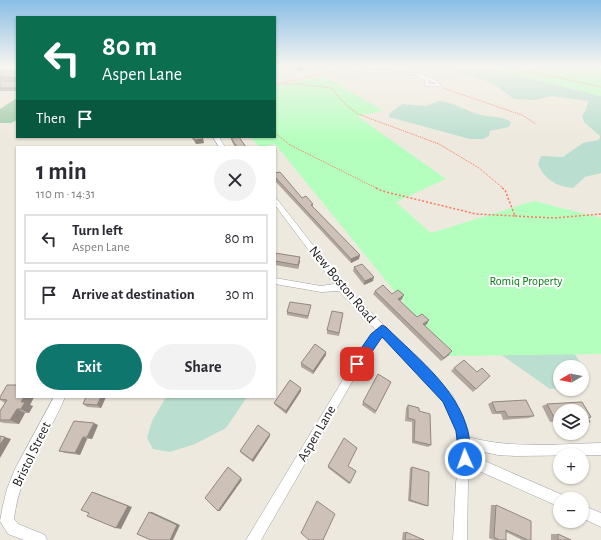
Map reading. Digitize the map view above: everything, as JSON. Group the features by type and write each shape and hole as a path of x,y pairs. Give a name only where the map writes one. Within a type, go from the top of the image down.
{"street":[{"name":"New Boston Road","path":"276,201 341,287 448,398 460,424 465,442 465,459"},
{"path":"276,281 321,289 341,287"},
{"name":"Aspen Lane","path":"253,540 364,353 382,330"},
{"name":"Bristol Street","path":"40,540 14,529 7,521 7,512 9,501 22,469 59,398"},
{"path":"465,442 481,447 503,450 601,449"},
{"path":"460,540 462,483 465,459 553,498"},
{"path":"589,514 601,520"}],"path":[{"path":"334,91 346,105 358,114 449,149 479,168 491,180 505,190 515,216"},
{"path":"452,91 522,115 536,124"},
{"path":"276,134 297,149 343,170 382,191 464,212 493,216 554,218 601,214"}],"green space":[{"name":"Romiq Property","path":"276,91 350,91 384,111 357,116 446,179 396,202 431,233 534,201 601,218 601,354 447,356 275,144 259,146 251,138 276,138"},
{"path":"503,91 582,91 601,96 601,173 585,177 573,188 556,184 547,178 538,164 541,156 563,157 583,143 599,140 600,136 584,122 582,116 586,110 588,101 552,96 534,100 514,99"},
{"path":"581,91 601,91 601,96"},
{"path":"16,99 16,120 11,123 0,123 0,109"},
{"path":"439,101 450,103 481,115 504,118 511,122 509,127 490,131 489,136 483,139 470,139 389,117 389,114 402,104 426,106"},
{"path":"569,346 579,360 553,360 553,389 550,389 493,349"},
{"path":"165,398 246,398 226,428 195,444 170,452 153,449 147,438 152,421"}],"building":[{"path":"194,138 203,139 195,140"},
{"path":"231,138 240,138 245,146 236,146"},
{"path":"280,172 302,198 306,196 313,204 311,205 360,255 351,259 276,178 276,173"},
{"path":"276,253 300,257 298,265 276,261"},
{"path":"362,264 374,277 365,281 354,267"},
{"path":"383,285 392,294 398,290 404,295 398,299 417,317 422,314 429,320 423,324 452,351 444,358 375,291"},
{"path":"290,302 311,305 308,316 287,312"},
{"path":"332,311 343,313 339,333 327,330"},
{"path":"315,344 326,352 313,371 301,363"},
{"path":"464,360 477,372 482,368 490,376 476,389 454,368"},
{"path":"378,374 391,382 376,411 363,402"},
{"path":"290,380 301,388 286,411 274,403"},
{"path":"7,385 16,385 16,398 23,398 21,402 25,402 21,409 17,409 10,420 0,420 0,411 7,400 0,399"},
{"path":"86,398 100,398 97,405 83,404"},
{"path":"526,400 534,416 508,417 505,411 496,412 492,402"},
{"path":"582,402 583,404 553,404 553,415 547,404"},
{"path":"408,405 419,408 419,411 430,414 431,445 414,441 415,420 408,418"},
{"path":"74,421 94,423 87,437 83,437 75,453 59,451"},
{"path":"258,425 270,434 252,460 240,451"},
{"path":"0,436 5,437 0,445"},
{"path":"344,438 357,448 348,466 356,471 350,483 328,466"},
{"path":"228,467 241,478 218,511 205,498"},
{"path":"412,467 429,472 428,506 410,500"},
{"path":"92,492 128,506 116,528 87,516 89,513 81,510"},
{"path":"317,501 335,514 323,540 309,540 301,533"},
{"path":"496,505 531,521 531,540 506,530 506,540 499,540 494,537"},
{"path":"149,512 177,525 170,540 151,540 137,534"},
{"path":"406,532 424,540 405,540"},
{"path":"558,534 571,540 558,540"}],"route":[{"path":"357,364 375,337 382,330 448,398 462,430 465,442 465,459"}]}
